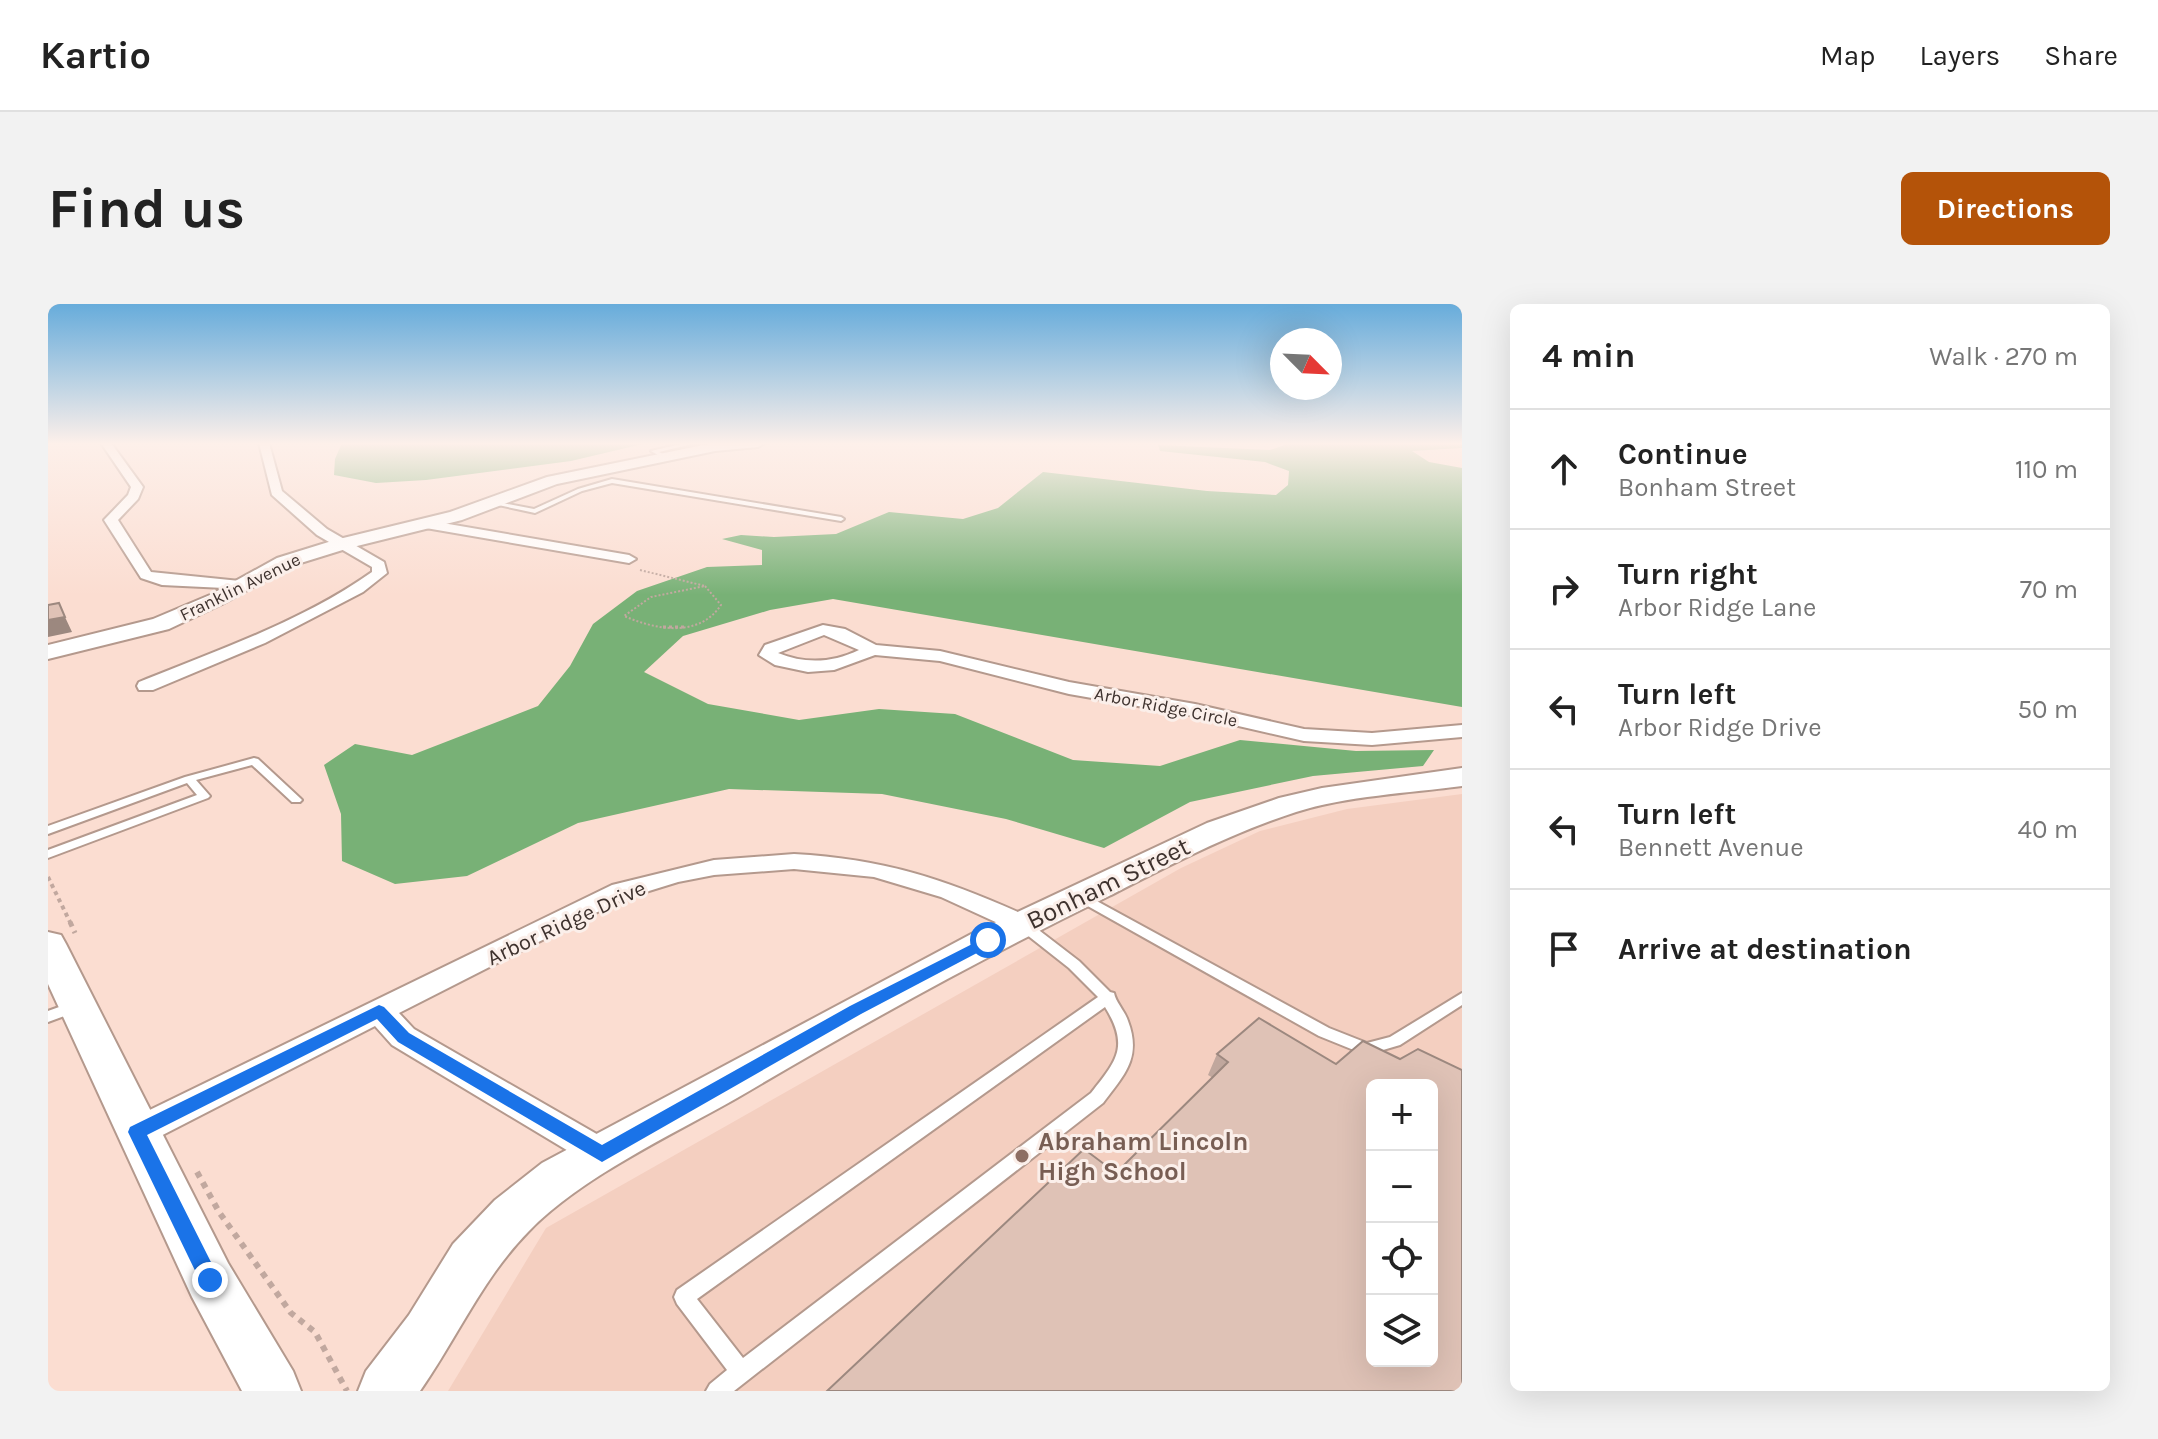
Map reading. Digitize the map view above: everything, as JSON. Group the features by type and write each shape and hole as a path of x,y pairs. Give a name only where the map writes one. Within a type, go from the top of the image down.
{"street":[{"path":"136,494 117,510 111,520 140,569 162,580 240,586"},
{"path":"146,686 259,639 358,589 380,573 379,565 322,532 278,494"},
{"name":"Franklin Avenue","path":"48,652 161,624 201,607 284,562 425,524 518,494"},
{"path":"425,524 629,559"},
{"path":"823,630 839,633 872,650 834,666 816,668 791,665 768,655 771,649 823,630"},
{"name":"Arbor Ridge Circle","path":"872,650 940,656 1069,688 1195,710 1304,735 1372,739 1462,731"},
{"name":"Bonham Street","path":"386,1391 428,1334 471,1260 512,1215 559,1177 856,1010 1022,924 1218,830 1290,804 1364,789 1462,777"},
{"name":"Arbor Ridge Drive","path":"152,1124 635,885 711,868 770,862 852,867 901,876 947,890 1022,924"},
{"path":"65,946 62,1011 152,1124 210,1280 273,1391"},
{"path":"379,1011 403,1037 602,1154"}],"lane":[{"path":"492,503 535,511 572,494"},
{"path":"689,494 841,519"},
{"path":"48,830 189,779 254,761 296,800"},
{"path":"48,854 204,796 189,779"},
{"path":"1081,896 1324,1032 1366,1049 1395,1041 1462,998"},
{"path":"717,1391 1097,1098 1125,1058 1125,1030 1109,997 1022,924"},
{"path":"741,1372 684,1297 1109,997"}],"path":[{"path":"705,586 720,600 720,609 700,626 681,629 624,616 633,607 658,594 692,589 705,586"},
{"path":"48,877 65,946"},
{"path":"152,1124 291,1313 315,1332 347,1391"}],"shaded area":[{"name":"Abraham Lincoln High School","path":"1462,794 1462,1391 448,1391 546,1228 1181,868 1260,831 1347,809"}],"green space":[{"path":"1016,494 1462,494 1462,707 833,599 770,610 683,636 644,672 708,704 799,720 879,709 955,714 1073,760 1160,766 1240,740 1356,751 1434,750 1423,766 1313,776 1190,802 1104,848 1006,819 882,794 729,789 578,823 467,876 395,884 342,861 341,814 324,765 355,744 412,755 538,706 570,666 593,624 637,591 707,567 762,565 762,550 722,539 741,535 836,534 889,512 963,519 998,508"}],"building":[{"path":"59,603 65,617 48,620 48,605"},
{"name":"Abraham Lincoln High School","path":"1259,1018 1336,1064 1363,1041 1400,1059 1418,1049 1462,1070 1462,1391 827,1391 1084,1149 1116,1173 1228,1062 1217,1054"}],"place":[{"name":"Abraham Lincoln High School","path":"1022,1156"}],"route":[{"path":"210,1280 137,1132 379,1011 403,1037 602,1154 856,1010 988,940"}]}
